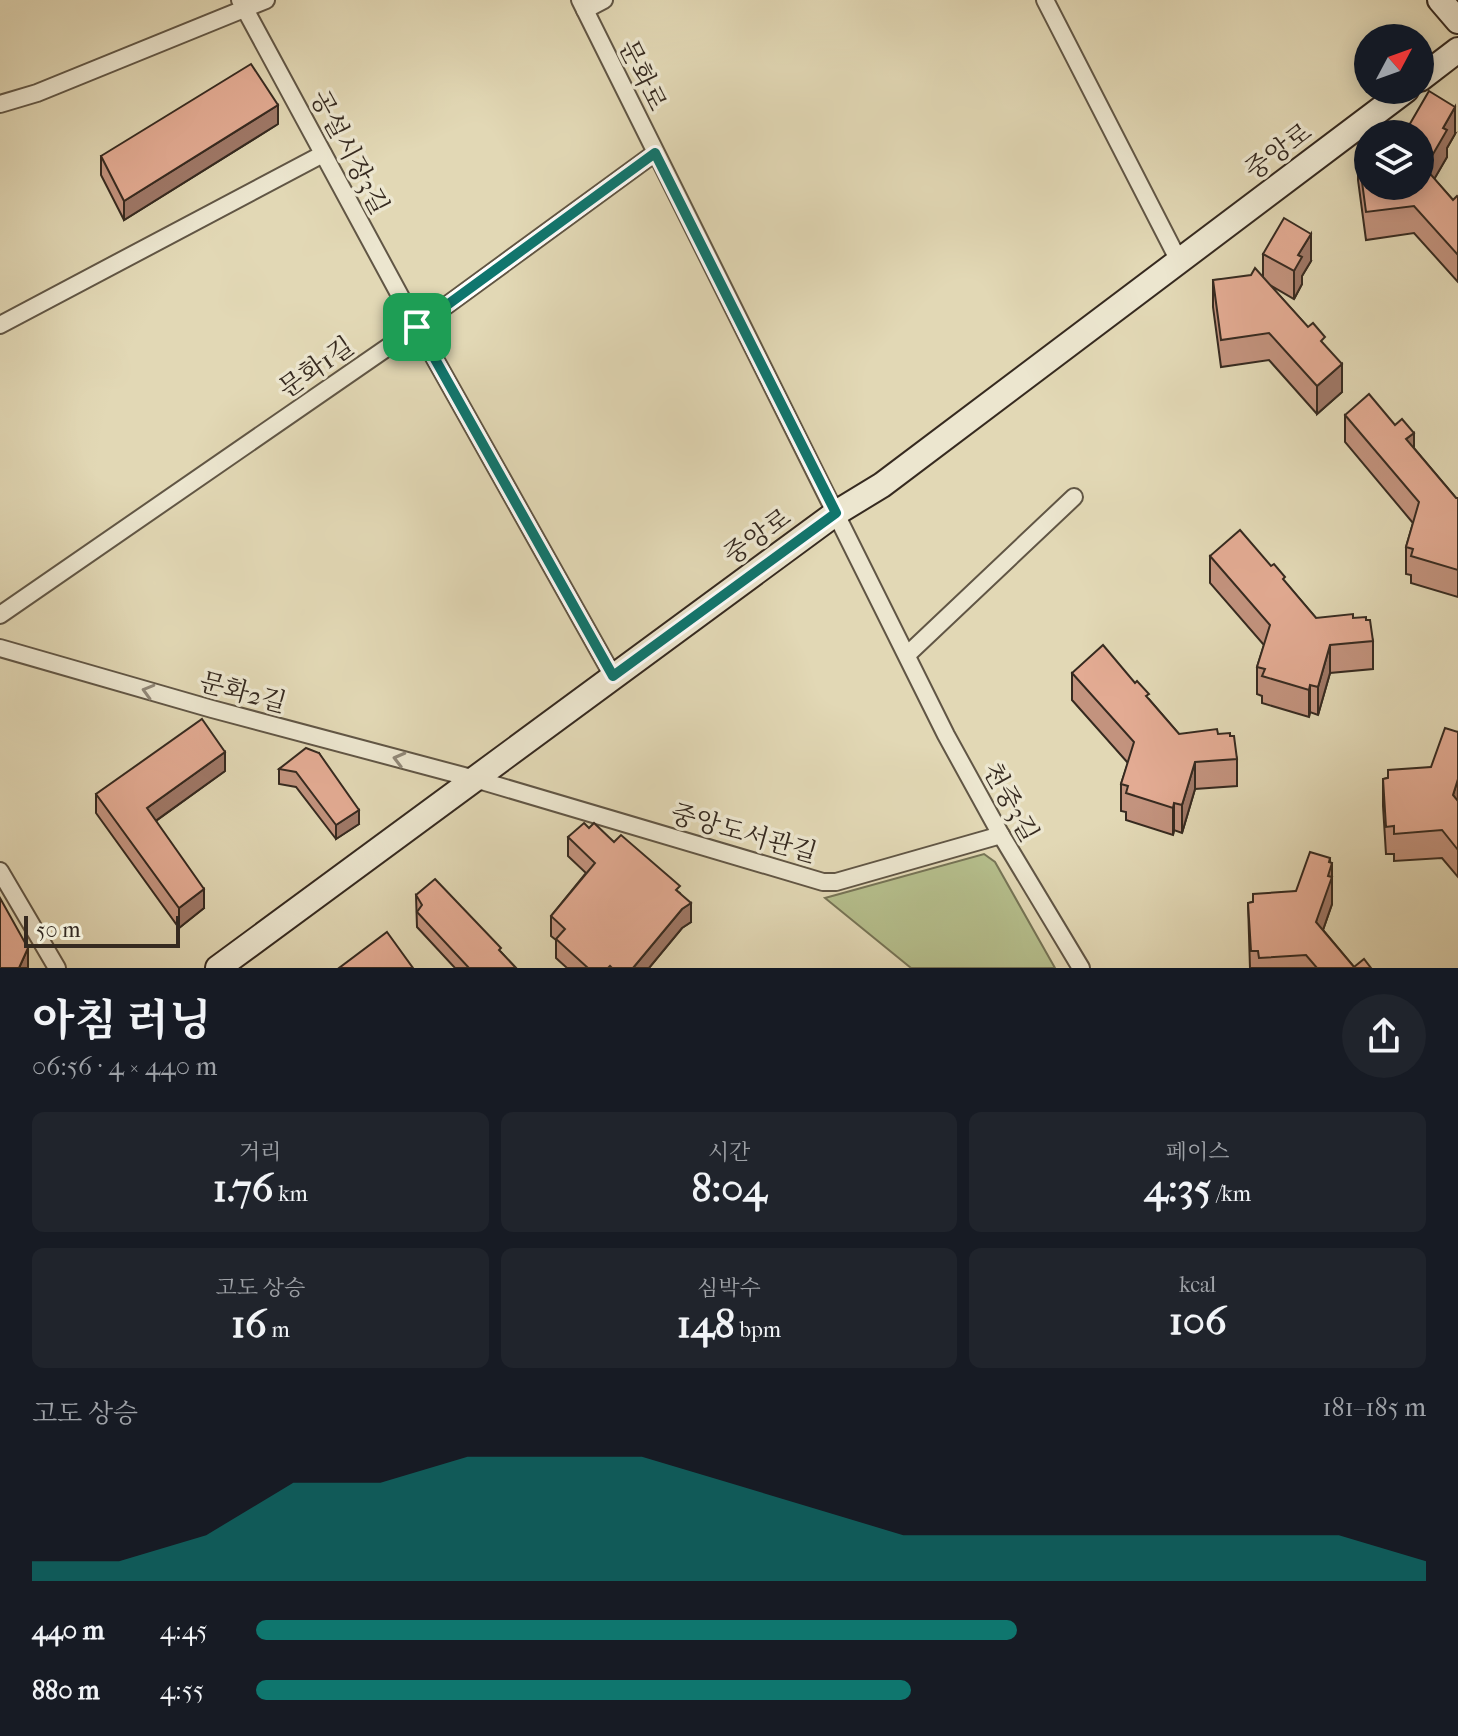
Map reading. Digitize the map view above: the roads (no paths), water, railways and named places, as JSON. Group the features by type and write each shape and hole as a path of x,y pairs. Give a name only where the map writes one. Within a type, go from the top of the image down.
{"street":[{"path":"0,104 37,93 242,4 266,0"},
{"path":"583,5 604,0"},
{"path":"1045,0 1179,261"},
{"path":"1440,0 1458,21"},
{"name":"공설시장3길","path":"242,4 417,327 613,676"},
{"name":"문화로","path":"583,5 836,513"},
{"path":"1434,68 1458,50"},
{"name":"중앙로","path":"218,968 836,513 882,485 1387,104"},
{"name":"문화1길","path":"0,615 417,327 655,153"},
{"path":"0,325 323,154"},
{"path":"908,654 1074,497"},
{"name":"천중3길","path":"836,513 946,735 1001,835 1081,968"},
{"name":"문화2길","path":"0,648 212,709 475,779"},
{"name":"중앙도서관길","path":"475,779 823,882 836,882 1001,835"},
{"path":"0,871 57,968"}]}
